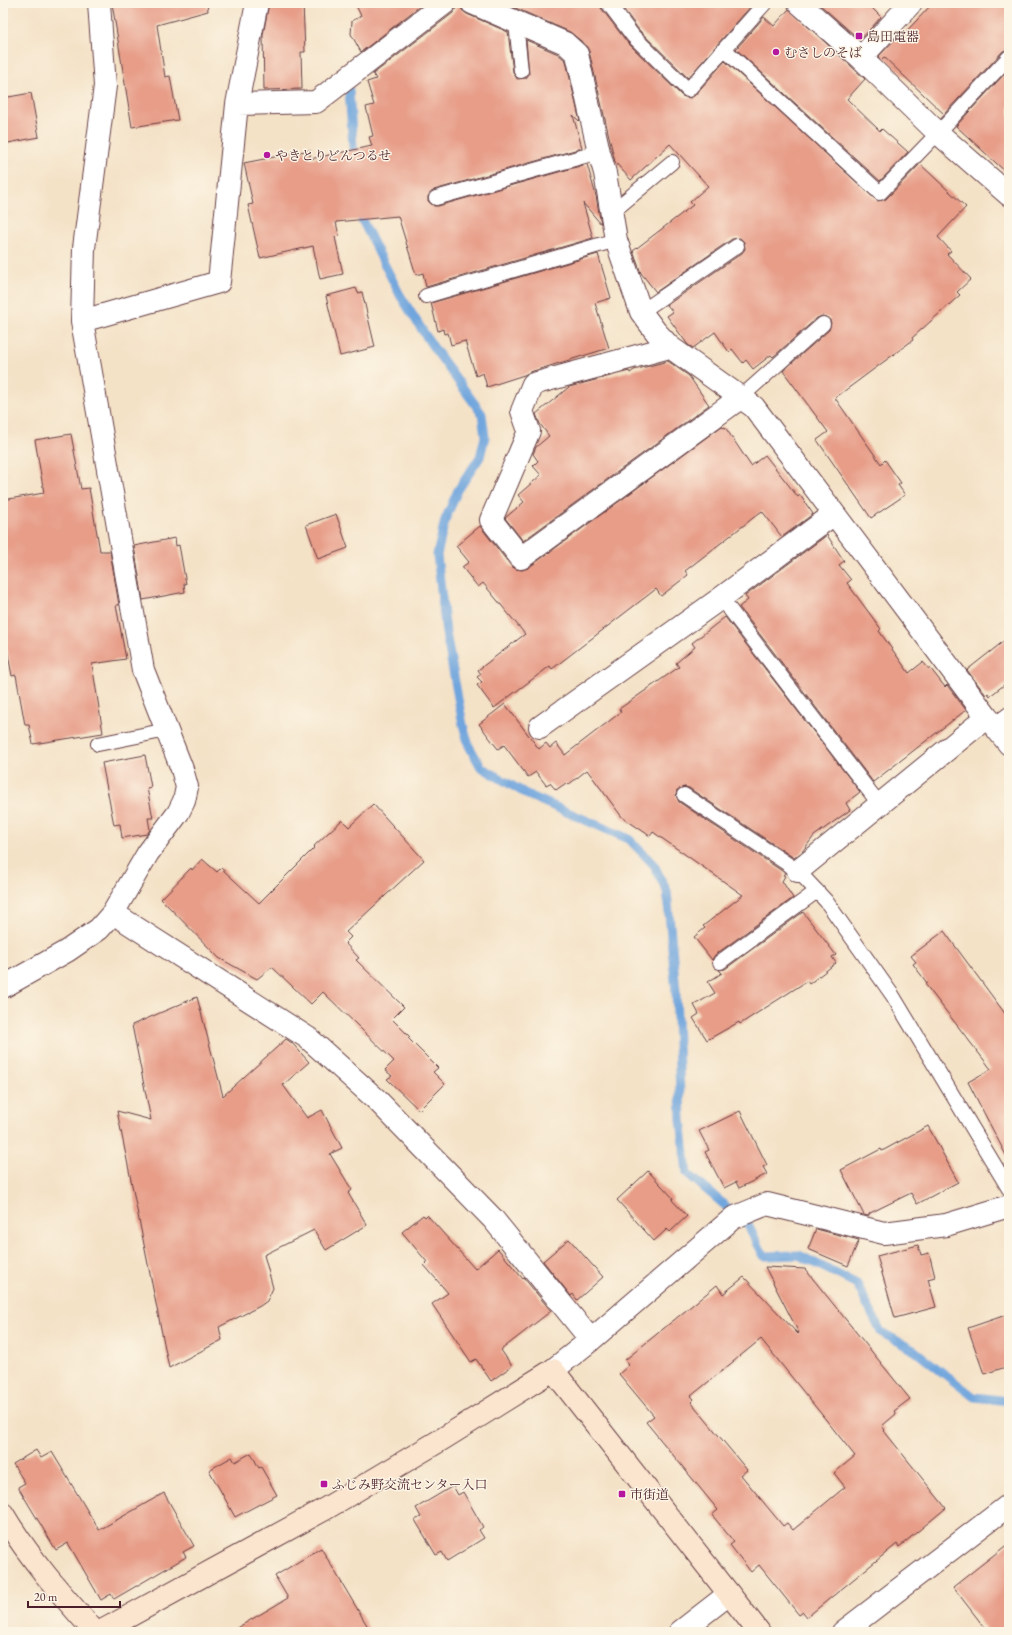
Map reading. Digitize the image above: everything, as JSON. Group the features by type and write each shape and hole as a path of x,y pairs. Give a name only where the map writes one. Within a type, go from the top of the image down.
{"street":[{"path":"3,987 67,951 99,929 113,913 148,853 178,813 184,801 187,787 182,769 143,670 82,321 84,248 105,86 99,3"},
{"path":"82,321 219,282 237,104 257,3"},
{"path":"237,104 316,102 445,3"},
{"path":"472,3 565,43 577,54 605,173 616,240 641,312 656,332 670,347 754,407 834,514 996,719 1009,744"},
{"path":"799,3 861,58 938,133 1009,195"},
{"path":"861,58 912,3"},
{"path":"670,347 533,384 522,411 529,431 491,520 522,558 740,398"},
{"path":"540,727 721,598 834,514"},
{"path":"798,871 880,805 996,719"},
{"path":"113,913 308,1038 376,1100 493,1219 591,1340"},
{"path":"100,1632 325,1509 444,1438 553,1370 591,1340 732,1218 767,1204 884,1233 946,1225 1009,1206"},
{"path":"553,1370 759,1632"},
{"path":"843,1632 1009,1505"},
{"path":"3,1514 19,1540 44,1575 95,1632"},
{"path":"680,1632 729,1594"}],"lane":[{"path":"608,3 633,36 688,90 765,3"},
{"path":"516,23 521,71"},
{"path":"724,49 880,193 1009,57"},
{"path":"436,198 599,152"},
{"path":"612,212 672,162"},
{"path":"426,296 616,240"},
{"path":"641,312 737,246"},
{"path":"740,398 823,324"},
{"path":"721,598 880,805"},
{"path":"98,744 167,730"},
{"path":"684,794 798,871 826,900 893,996 1009,1188"},
{"path":"720,962 817,891"}],"building":[{"path":"112,3 207,3 208,11 157,25 165,77 170,76 178,120 132,127"},
{"path":"269,3 303,3 305,52 301,52 302,89 264,90 263,35"},
{"path":"355,3 424,3 361,52 351,34 352,21 361,16"},
{"path":"457,3 460,3 462,10 467,14 508,32 513,72 517,79 526,78 529,74 526,40 558,54 566,61 580,122 573,115 582,148 434,190 428,196 428,201 434,206 438,206 587,164 596,196 601,224 583,203 593,238 426,287 423,273 416,275 398,216 336,222 339,236 335,237 343,274 320,279 313,246 260,258 248,205 253,204 244,163 310,150 310,159 372,146 369,137 373,136 366,107 374,105 367,82 376,79 373,74 453,13"},
{"path":"504,3 600,3 601,8 627,42 682,96 690,98 694,96 725,61 878,201 886,199 920,164 966,207 938,237 951,251 947,254 971,279 957,292 960,295 912,338 913,340 835,398 881,464 885,460 901,483 898,485 905,495 871,518 817,440 828,432 783,371 829,330 831,323 829,318 822,316 817,318 773,357 771,355 753,369 746,360 743,363 732,349 729,352 715,332 693,348 688,345 667,316 673,312 667,305 742,253 745,249 744,242 740,238 732,239 656,292 641,273 633,251 693,205 690,202 708,186 670,144 631,180 615,162 589,51 586,45 570,32"},
{"path":"619,3 748,3 751,6 688,78 639,30"},
{"path":"818,3 867,3 881,17 860,40"},
{"path":"933,3 1009,3 1009,49 1003,51 944,114 884,57 881,60 878,57 899,35 901,37"},
{"path":"789,9 865,79 847,99 880,131 882,129 908,152 880,181 736,49 764,17 774,26"},
{"path":"1009,69 1009,175 956,126"},
{"path":"31,93 39,137 3,144 3,98"},
{"path":"598,254 611,298 595,303 609,348 487,387 483,373 476,376 465,341 451,345 448,333 444,334 443,329 438,331 431,303"},
{"path":"356,288 358,293 362,292 375,347 340,356 326,296"},
{"path":"668,361 689,376 709,405 523,541 505,518 524,502 518,495 541,475 533,466 538,461 533,454 536,447 549,436 540,424 536,414 569,387 629,371 630,373 634,370"},
{"path":"722,426 723,428 725,427 751,466 765,455 798,497 800,495 813,514 782,537 762,511 685,571 688,575 661,596 656,589 552,669 550,666 494,708 477,685 482,682 477,677 481,674 478,670 525,634 483,583 478,587 462,567 469,562 456,546 480,526 511,566 522,570 528,568"},
{"path":"71,434 81,489 89,488 100,551 110,551 119,605 116,605 126,659 92,664 103,733 33,744 29,725 25,725 16,675 12,676 3,627 3,500 44,493 35,440"},
{"path":"336,514 348,548 318,559 306,525"},
{"path":"827,535 844,561 839,565 851,580 847,583 881,629 879,631 909,673 923,662 929,669 930,668 945,687 947,685 966,710 873,782 739,607 748,600 745,596"},
{"path":"175,538 176,546 179,545 186,584 184,584 185,592 143,600 134,546"},
{"path":"725,617 860,792 846,803 850,810 814,836 802,852 794,858 689,788 684,787 677,790 676,795 679,802 785,873 782,881 793,898 715,955 712,960 694,937 705,928 703,926 743,895 653,832 650,836 622,817 587,770 568,785 566,783 556,790 550,783 546,785 536,772 528,777 504,745 498,749 479,724 505,704 539,749 546,743 550,748 556,743 565,755 621,712 619,709 679,667 676,663 695,647 692,643"},
{"path":"1009,637 1009,681 990,696 988,693 986,695 967,670"},
{"path":"145,755 151,787 147,788 153,818 148,818 150,830 147,834 122,838 120,824 114,825 102,763"},
{"path":"373,804 424,860 346,932 351,937 345,943 359,958 356,960 404,1007 392,1019 410,1037 408,1038 438,1068 433,1072 445,1084 419,1110 387,1079 392,1076 385,1070 394,1061 323,992 311,1004 272,967 257,979 219,958 161,899 191,868 192,870 202,859 217,872 221,868 259,903 315,847 314,846 342,820 349,827"},
{"path":"803,912 836,955 832,957 836,963 809,984 807,981 740,1024 739,1022 707,1040 693,1018 699,1014 694,1005 715,993 708,982 722,973 719,970 725,969"},
{"path":"944,931 1009,1019 1009,1161 968,1082 991,1069 925,984 927,983 913,964 916,962 911,956"},
{"path":"197,997 223,1096 286,1039 292,1043 309,1062 283,1085 307,1118 322,1110 342,1148 330,1154 352,1190 348,1193 367,1225 326,1250 314,1230 264,1255 273,1288 267,1301 219,1327 222,1340 169,1368 117,1111 151,1120 132,1025"},
{"path":"740,1111 767,1165 763,1167 767,1174 739,1188 736,1182 724,1188 705,1152 709,1150 699,1131"},
{"path":"928,1126 958,1182 917,1204 911,1193 870,1213 868,1216 864,1215 841,1170 881,1149 882,1151"},
{"path":"648,1171 673,1198 672,1200 687,1216 670,1232 667,1229 654,1241 617,1200"},
{"path":"423,1215 425,1217 427,1215 475,1269 498,1249 551,1311 501,1350 512,1366 491,1381 476,1359 471,1362 432,1304 448,1293 424,1265 427,1262 402,1232"},
{"path":"816,1229 859,1240 848,1266 808,1249"},
{"path":"569,1239 603,1277 577,1300 573,1294 571,1296 543,1261"},
{"path":"918,1245 921,1255 929,1253 935,1277 928,1279 936,1307 895,1318 877,1256"},
{"path":"765,1267 805,1269 910,1399 894,1411 896,1414 882,1426 885,1430 884,1431 946,1508 899,1547 897,1544 807,1617 803,1612 799,1615 759,1565 751,1572 730,1545 734,1542 712,1515 718,1510 646,1422 654,1416 619,1374 629,1365 625,1360 717,1285 723,1294 744,1277 798,1334 799,1333","holes":["761,1339 855,1456 834,1473 845,1487 793,1530 787,1523 783,1526 741,1475 747,1470 691,1402 694,1399 691,1396"]},
{"path":"1009,1314 1009,1366 984,1374 968,1328"},
{"path":"36,1450 41,1458 52,1452 99,1530 164,1493 194,1546 183,1552 186,1557 114,1599 111,1594 101,1600 68,1543 56,1550 18,1487 25,1483 13,1464"},
{"path":"251,1453 277,1495 235,1517 209,1470 232,1457 235,1462"},
{"path":"453,1486 458,1495 463,1492 483,1527 479,1530 484,1538 447,1561 442,1552 436,1555 415,1520 421,1517 416,1508"},
{"path":"1009,1543 1009,1632 988,1632 953,1587"},
{"path":"321,1548 371,1632 230,1632 288,1598 275,1576"}],"waterway":[{"path":"349,90 354,161"},
{"path":"359,207 362,220 400,295 431,344 482,414 485,437 480,457 458,490 445,520 437,555 446,633 463,725 469,746 481,767 528,795 629,839 654,865 667,891 676,992 681,1119 687,1173 748,1225 764,1256 799,1255 857,1284 881,1332 915,1351 974,1397 1009,1401"}],"place":[{"name":"島田電器","path":"859,36"},
{"name":"むさしのそば","path":"776,52"},
{"name":"やきとりどんつるせ","path":"267,155"},
{"name":"ふじみ野交流センター入口","path":"324,1484"},
{"name":"市街道","path":"622,1494"}]}
